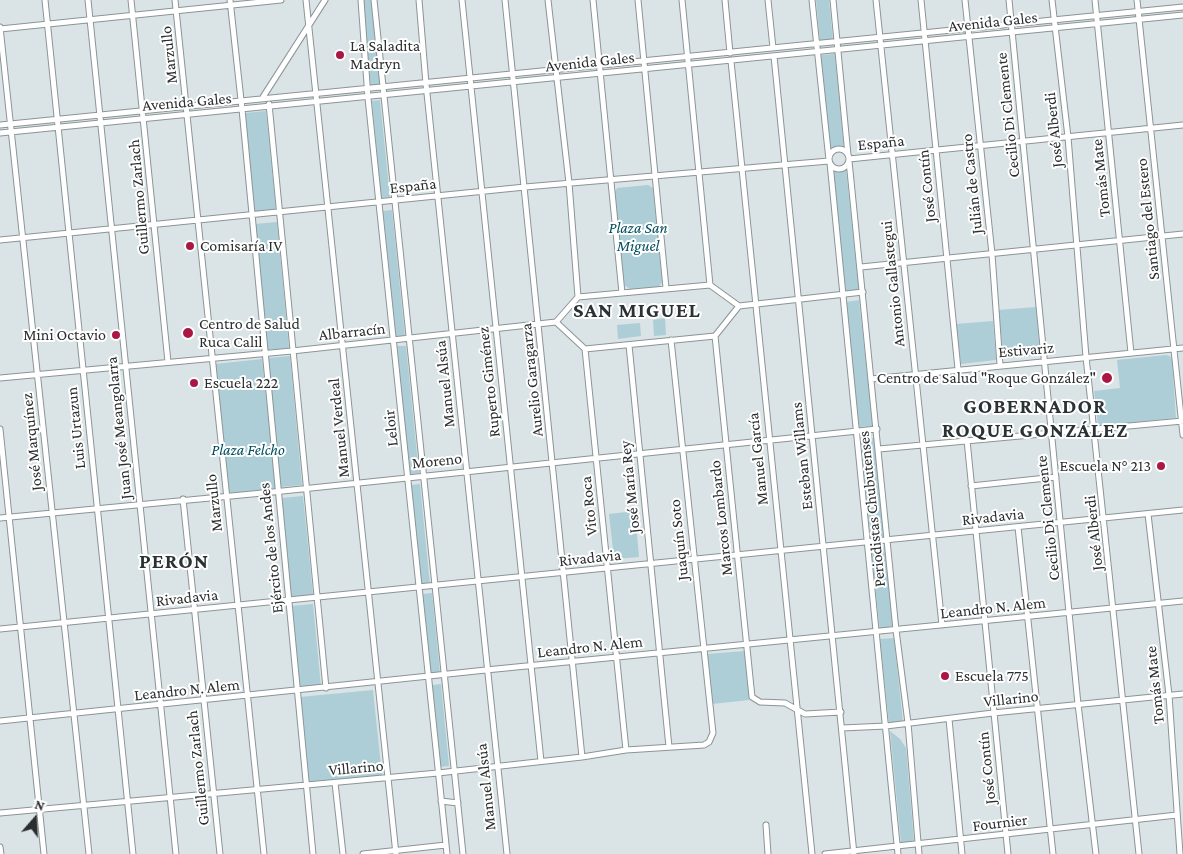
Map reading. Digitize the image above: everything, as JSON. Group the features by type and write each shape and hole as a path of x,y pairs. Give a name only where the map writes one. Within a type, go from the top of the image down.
{"street":[{"name":"Luis Urtazun","path":"44,0 133,854"},
{"name":"Juan José Meangolarra","path":"88,0 176,854"},
{"name":"Guillermo Zarlach","path":"131,0 168,362"},
{"name":"Marzullo","path":"175,0 264,854"},
{"path":"0,28 132,16 230,3 281,0"},
{"name":"Manuel Verdeal","path":"306,0 396,852"},
{"path":"325,0 309,23 266,98 270,106 292,351 326,688"},
{"name":"Leloir","path":"361,0 369,89 368,98 447,854"},
{"name":"Leloir","path":"374,0 463,854"},
{"name":"Manuel Alsúa","path":"419,0 486,670 507,854"},
{"name":"Ruperto Giménez","path":"462,0 541,761"},
{"name":"Aurelio Garagarza","path":"505,0 582,757"},
{"path":"548,0 569,183 578,297"},
{"path":"594,0 622,293"},
{"path":"638,0 666,288"},
{"path":"682,0 710,285"},
{"path":"725,0 730,53"},
{"path":"768,0 773,48"},
{"name":"Periodistas Chubutenses","path":"812,0 830,162 898,854"},
{"name":"Periodistas Chubutenses","path":"833,0 896,630 908,723 919,854"},
{"name":"Antonio Gallastegui","path":"876,0 942,625"},
{"name":"José Contín","path":"921,0 958,369"},
{"name":"Julián de Castro","path":"965,0 967,37 992,254 1000,365"},
{"name":"Cecilio Di Clemente","path":"1009,0 1024,141 1043,361 1052,432 1078,704 1096,854"},
{"name":"José Alberdi","path":"1052,0 1068,137 1086,357 1105,518 1139,854"},
{"name":"Tomás Mate","path":"1095,0 1131,353"},
{"name":"Santiago del Estero","path":"1137,0 1183,434"},
{"name":"Ejército de los Andes","path":"230,3 242,109 313,854"},
{"name":"Avenida Gales","path":"0,125 241,99 426,84 1183,7"},
{"name":"Avenida Gales","path":"0,133 144,117 368,98 1183,15"},
{"name":"José Marquínez","path":"0,28 89,854"},
{"name":"Esteban Willams","path":"774,56 854,852"},
{"name":"Manuel García","path":"731,61 754,304 812,854"},
{"name":"España","path":"849,158 1183,125"},
{"path":"836,150 843,150 849,158 846,167 840,170 834,168 830,162 831,154 836,150"},
{"name":"España","path":"0,240 525,187 785,163 830,162"},
{"path":"860,267 1183,234"},
{"path":"738,306 715,336 586,349 556,322 578,297 666,288 710,285 738,306 863,292"},
{"name":"Albarracín","path":"0,378 292,351 556,322"},
{"name":"Marcos Lombardo","path":"715,336 752,697 760,702 785,703 798,710"},
{"name":"Juaquín Soto","path":"671,340 713,733 711,738"},
{"name":"José María Rey","path":"629,344 669,747"},
{"name":"Estivariz","path":"871,379 1183,348"},
{"name":"Vito Roca","path":"586,349 626,750"},
{"path":"879,450 1052,432 1095,431 1182,421"},
{"path":"0,429 44,854"},
{"name":"Moreno","path":"0,518 182,499 278,492 409,476 877,429"},
{"name":"José Contín","path":"967,440 1008,854"},
{"path":"971,486 1056,478"},
{"name":"Guillermo Zarlach","path":"182,499 220,854"},
{"name":"Rivadavia","path":"0,629 694,561 1183,510"},
{"name":"Tomás Mate","path":"1148,514 1169,695 1180,854"},
{"path":"1018,527 1053,854"},
{"name":"Leandro N. Alem","path":"0,721 573,661 1183,602"},
{"name":"Villarino","path":"842,728 886,726 1037,708 1183,694"},
{"path":"798,710 812,714 840,712"},
{"path":"949,719 962,854"},
{"name":"Villarino","path":"0,814 212,792 438,773 582,757 626,750 704,745 711,738"},
{"path":"335,783 343,854"},
{"path":"442,801 458,803"},
{"name":"Fournier","path":"824,854 1177,815"},
{"path":"766,824 768,854"},
{"path":"363,854 396,852 446,845"},
{"path":"0,847 1,854"}],"green space":[{"path":"362,0 371,0 380,86 371,87"},
{"path":"816,0 829,0 833,40 820,41"},
{"path":"835,54 844,148 837,147 830,150 821,55"},
{"path":"380,100 390,197 381,198 372,101"},
{"path":"266,111 276,210 255,212 245,113"},
{"path":"846,169 859,290 846,292 833,171 840,172"},
{"name":"Plaza San Miguel","path":"648,185 653,188 662,282 659,287 630,289 624,285 615,192 617,188"},
{"path":"392,210 405,336 396,337 383,211"},
{"path":"277,222 289,348 268,350 255,224"},
{"path":"859,300 873,426 859,427 846,302"},
{"path":"1036,307 1040,355 1004,359 998,310"},
{"path":"665,318 666,335 654,336 653,320"},
{"path":"993,321 996,360 961,364 956,324"},
{"path":"640,323 641,336 618,339 617,325"},
{"path":"397,346 406,346 419,473 410,474"},
{"path":"290,356 302,485 280,487 268,358"},
{"path":"1170,356 1172,360 1176,418 1098,426 1094,391 1120,388 1117,360"},
{"name":"Plaza Felcho","path":"262,359 276,489 229,493 215,364"},
{"path":"874,438 885,539 871,540 860,440"},
{"path":"420,484 430,585 422,586 411,485"},
{"path":"303,496 313,595 291,597 282,498"},
{"path":"635,511 639,557 614,559 609,514"},
{"path":"885,547 894,631 880,632 871,548"},
{"path":"432,593 440,673 431,674 423,594"},
{"path":"313,604 321,687 299,689 291,606"},
{"path":"894,638 903,722 889,724 880,639"},
{"path":"745,651 749,700 712,704 707,654"},
{"path":"441,684 449,766 440,767 432,685"},
{"path":"373,690 382,776 308,783 300,697"},
{"path":"890,731 900,739 906,748 914,841 901,843"}],"place":[{"name":"La Saladita Madryn","path":"340,55"},
{"name":"Comisaría IV","path":"190,246"},
{"name":"Centro de Salud Ruca Calil","path":"188,333"},
{"name":"Mini Octavio","path":"116,335"},
{"name":"Centro de Salud \"Roque González\"","path":"1107,378"},
{"name":"Escuela 222","path":"194,383"},
{"name":"Escuela N° 213","path":"1161,466"},
{"name":"Escuela 775","path":"945,676"}],"district":[{"name":"SAN MIGUEL","path":"637,311"},
{"name":"GOBERNADOR ROQUE GONZÁLEZ","path":"1035,419"},
{"name":"PERÓN","path":"174,562"}]}
